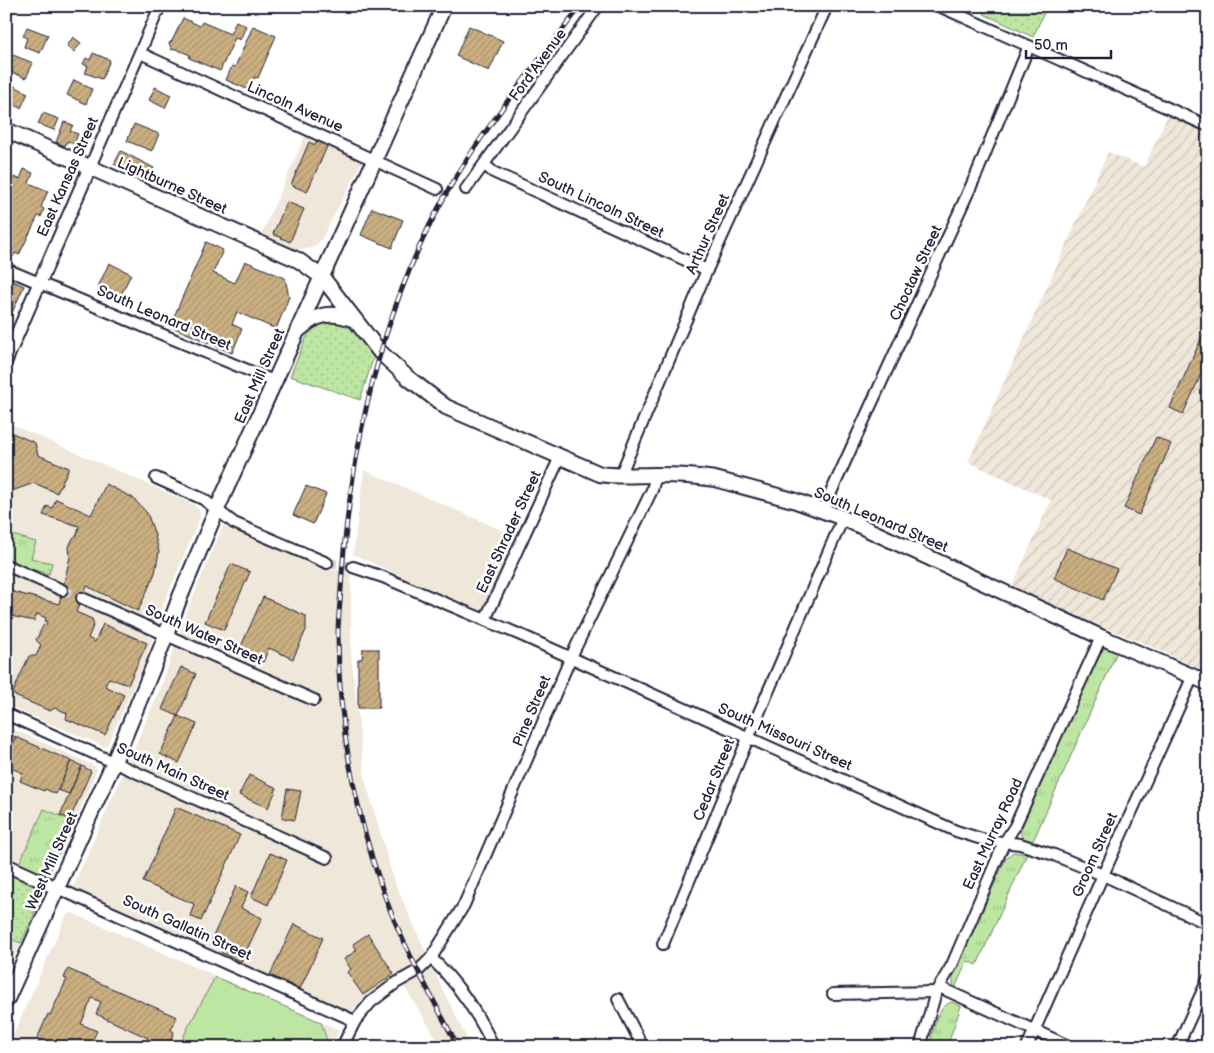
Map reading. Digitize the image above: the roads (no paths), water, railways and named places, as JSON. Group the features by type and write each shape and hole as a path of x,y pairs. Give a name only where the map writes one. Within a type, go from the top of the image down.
{"main road":[{"name":"East Mill Street","path":"114,762 217,509 276,382 444,6"},
{"name":"Lightburne Street","path":"6,130 298,260 322,277"},
{"name":"South Leonard Street","path":"322,277 380,352 407,377 446,407 600,474 715,479 822,510 1101,637 1208,683"},
{"path":"298,331 309,320 324,315 340,314 355,320"},
{"name":"West Mill Street","path":"6,1001 114,762"}],"street":[{"name":"East Kansas Street","path":"6,360 160,6"},
{"name":"Ford Avenue","path":"466,189 598,6"},
{"name":"Arthur Street","path":"620,476 707,270 827,6"},
{"path":"939,6 1208,126"},
{"name":"Choctaw Street","path":"822,510 978,173 1029,46"},
{"name":"Lincoln Avenue","path":"140,54 437,189"},
{"name":"South Lincoln Street","path":"485,165 493,172 707,270"},
{"name":"South Leonard Street","path":"6,269 276,382"},
{"name":"East Shrader Street","path":"485,620 560,457"},
{"name":"Pine Street","path":"342,1047 355,1021 371,1002 383,992 419,970 431,958 464,905 571,657 652,490 656,475"},
{"path":"156,478 202,500 234,523 327,563"},
{"name":"Cedar Street","path":"663,944 749,736 843,518"},
{"path":"6,565 62,590"},
{"name":"South Missouri Street","path":"353,567 383,577 571,657 956,831 1004,843 1020,844 1103,874 1208,924"},
{"name":"South Water Street","path":"82,598 314,700"},
{"name":"East Murray Road","path":"920,1047 937,990 952,965 1004,843 1015,826 1101,637"},
{"name":"Groom Street","path":"1027,1047 1193,676"},
{"name":"South Main Street","path":"6,714 327,858"},
{"name":"South Gallatin Street","path":"6,865 355,1021"},
{"path":"431,958 460,990 476,1013 494,1047"},
{"path":"1176,1047 1208,979"},
{"path":"833,994 937,990 1071,1047"},
{"path":"618,999 643,1047"}],"tunnel":[{"path":"327,563 353,567"},
{"path":"62,590 82,598"}],"railway":[{"path":"458,1047 418,972 392,914 374,863 357,799 345,733 339,667 338,623 346,530 361,432 368,401 384,340 417,251 446,194 477,145 510,98 581,6"}]}
